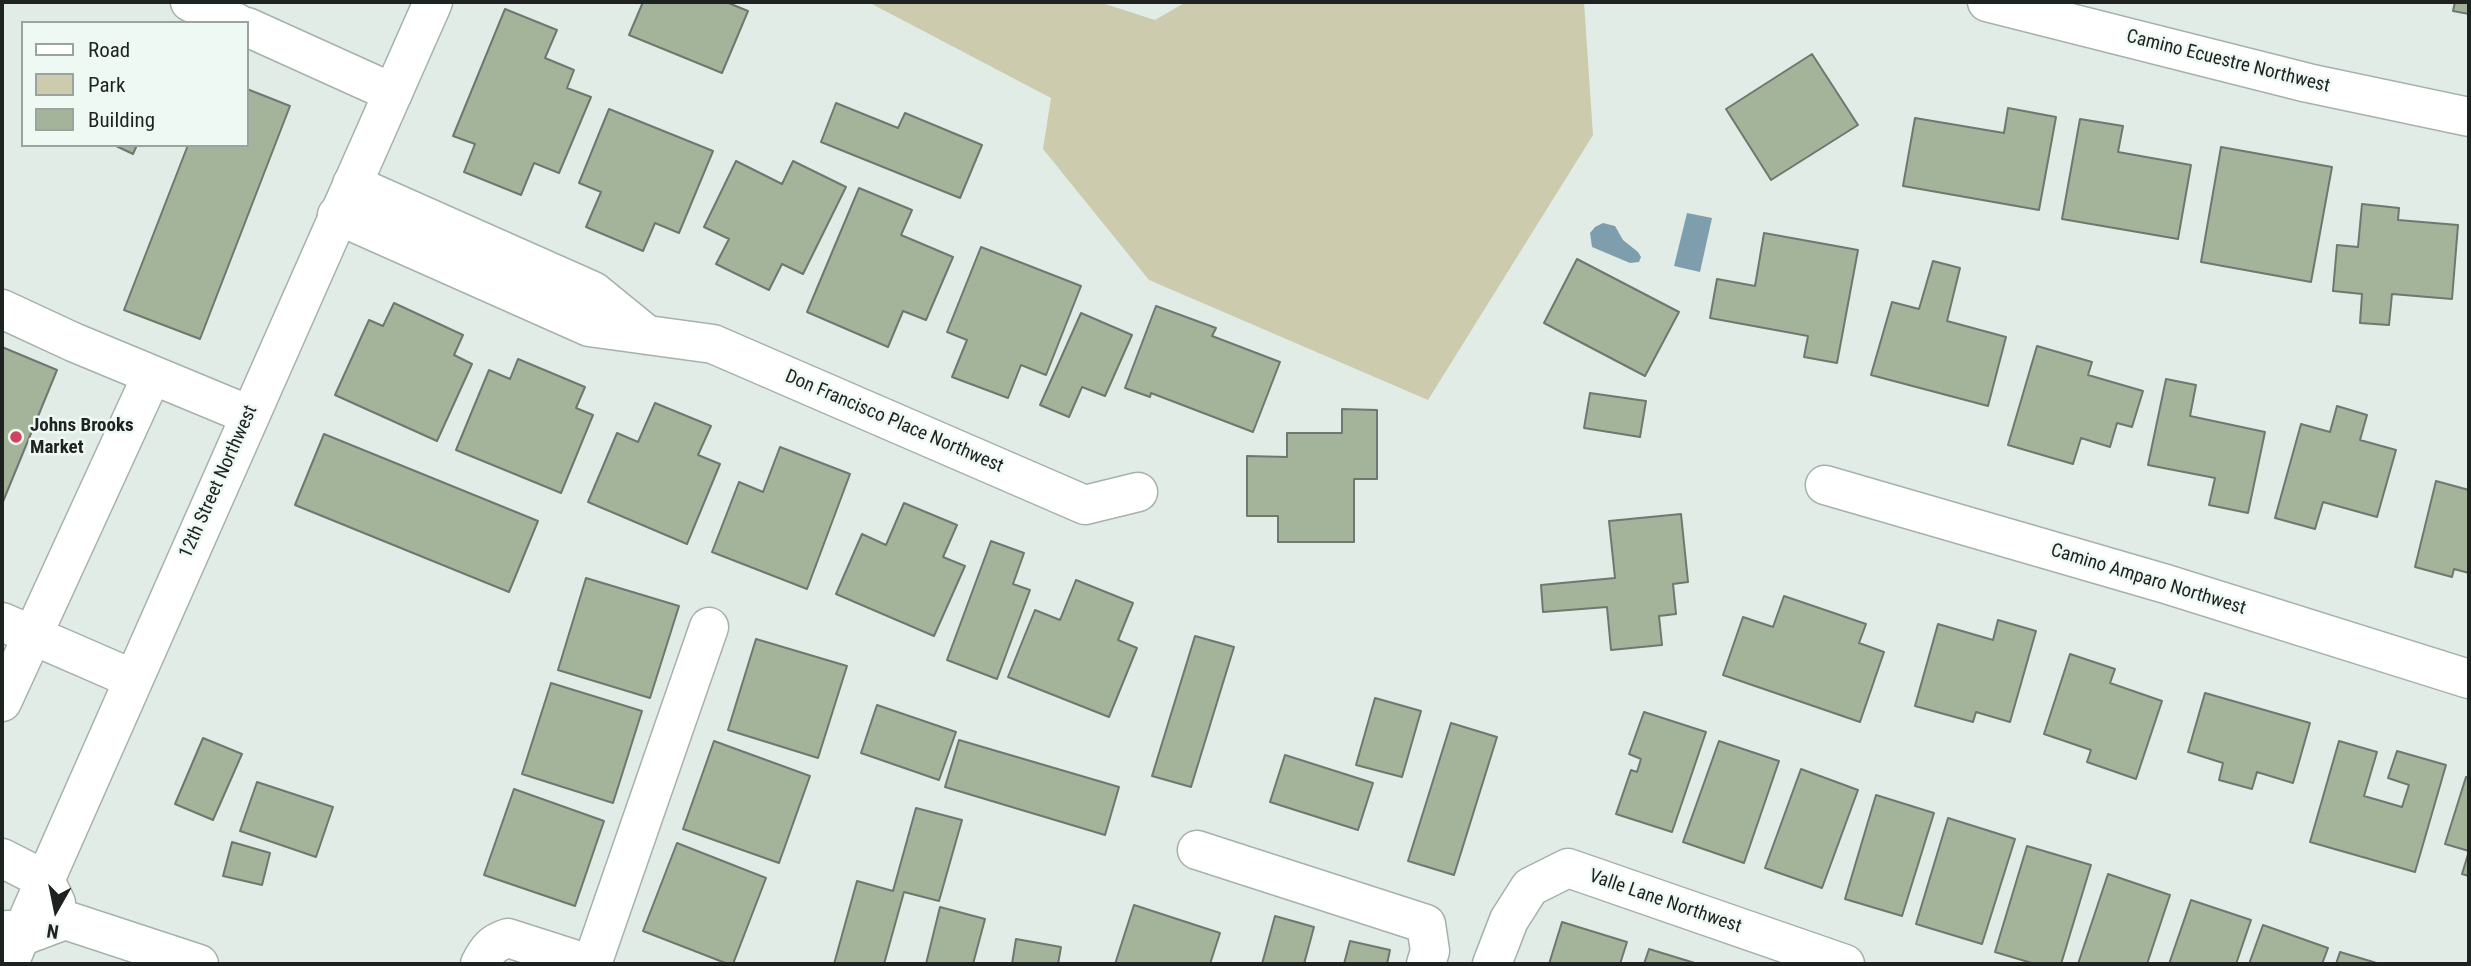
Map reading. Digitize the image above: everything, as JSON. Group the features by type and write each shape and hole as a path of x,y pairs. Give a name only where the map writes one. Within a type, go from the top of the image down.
{"street":[{"path":"190,2 233,21"},
{"name":"12th Street Northwest","path":"10,943 44,880 433,2"},
{"name":"Camino Ecuestre Northwest","path":"1987,2 2308,83 2469,117"},
{"path":"248,27 393,93"},
{"name":"Don Francisco Place Northwest","path":"345,199 593,291 648,335 713,344 1085,505 1138,492"},
{"path":"2,309 73,342 249,415"},
{"path":"2,702 17,628 152,375"},
{"name":"Camino Amparo Northwest","path":"1825,485 2166,584 2469,679"},
{"path":"480,964 486,951 496,942 508,938 591,964 709,627"},
{"path":"17,628 133,679"},
{"path":"1197,850 1426,924 1430,951 1426,964"},
{"path":"2,858 44,880 65,920"},
{"name":"Valle Lane Northwest","path":"1492,964 1508,920 1530,887 1568,868 1845,964"},
{"path":"10,943 65,920 199,964"}],"green space":[{"path":"868,2 1099,2 1155,20 1186,2 1584,2 1593,135 1428,400 1149,280 1043,149 1051,98"}],"water":[{"path":"1687,213 1712,218 1700,272 1674,266"},
{"path":"1603,223 1615,226 1623,240 1638,252 1641,257 1639,262 1630,263 1592,247 1590,233"}],"building":[{"path":"643,2 726,2 748,11 722,73 629,35"},
{"path":"2455,2 2469,2 2469,14 2453,11"},
{"path":"505,9 557,30 545,58 574,70 567,88 591,97 559,173 534,163 521,195 464,172 475,144 453,136"},
{"path":"1812,54 1858,125 1771,180 1726,109"},
{"path":"248,89 290,106 200,339 124,310 187,147 248,147"},
{"path":"836,103 898,128 905,113 982,145 960,198 821,142"},
{"path":"2008,108 2056,117 2039,210 1903,186 1915,118 2004,133"},
{"path":"609,109 713,151 679,233 655,223 643,251 586,227 601,192 579,183"},
{"path":"2080,119 2123,126 2118,152 2191,165 2178,239 2062,219"},
{"path":"118,147 136,147 133,154"},
{"path":"2221,147 2332,167 2311,282 2201,262"},
{"path":"736,161 782,184 793,161 846,187 803,274 782,264 769,290 716,264 729,239 704,227"},
{"path":"859,188 912,210 901,235 953,257 926,320 903,311 888,347 807,312"},
{"path":"2362,204 2399,208 2398,220 2458,225 2452,299 2392,294 2389,325 2360,323 2362,294 2333,291 2337,245 2358,247"},
{"path":"1764,233 1858,250 1837,363 1804,357 1808,336 1710,318 1717,279 1755,286"},
{"path":"981,247 1081,286 1046,375 1021,365 1008,398 952,377 967,340 947,332"},
{"path":"1577,259 1679,312 1645,376 1544,323"},
{"path":"1933,261 1960,268 1947,321 2006,337 1988,406 1871,375 1892,302 1919,309"},
{"path":"394,303 463,335 454,355 472,364 437,441 335,395 369,320 383,326"},
{"path":"1156,306 1216,328 1212,336 1280,362 1253,432 1151,393 1150,397 1125,388"},
{"path":"1081,313 1132,335 1105,396 1082,387 1069,417 1040,405"},
{"path":"2037,346 2092,362 2088,375 2143,391 2132,427 2117,423 2110,447 2081,438 2073,464 2008,445"},
{"name":"Johns Brooks Market","path":"2,347 57,370 2,504"},
{"path":"518,359 585,387 576,408 593,415 561,493 456,450 489,370 510,379"},
{"path":"2166,379 2196,385 2190,416 2265,432 2248,513 2209,505 2215,478 2148,465"},
{"path":"1590,393 1646,401 1640,437 1584,428"},
{"path":"655,403 711,426 698,455 720,464 687,544 588,502 617,433 638,442"},
{"path":"2337,406 2367,415 2360,440 2396,450 2377,517 2323,502 2315,529 2275,518 2301,424 2330,432"},
{"path":"1342,409 1377,410 1377,479 1354,479 1354,542 1278,542 1278,516 1247,516 1247,456 1287,457 1287,433 1342,433"},
{"path":"324,434 538,521 509,592 295,505"},
{"path":"780,447 850,474 807,589 712,552 739,482 763,492"},
{"path":"2436,481 2469,490 2469,573 2454,569 2452,577 2415,567"},
{"path":"904,503 957,525 943,557 965,566 934,636 836,594 862,534 886,545"},
{"path":"1681,514 1688,582 1673,584 1676,614 1659,616 1662,645 1611,650 1607,607 1543,612 1541,585 1615,578 1609,521"},
{"path":"991,541 1024,553 1013,584 1030,590 997,679 947,660"},
{"path":"586,578 679,606 650,698 558,670"},
{"path":"1076,580 1133,603 1118,640 1137,648 1109,717 1008,677 1035,610 1060,620"},
{"path":"1784,596 1866,624 1859,643 1884,652 1860,722 1723,675 1743,617 1773,627"},
{"path":"1998,620 2036,631 2010,722 1976,712 1973,722 1915,706 1938,624 1993,640"},
{"path":"1195,636 1234,647 1191,787 1152,776"},
{"path":"756,639 847,666 818,758 728,730"},
{"path":"2070,654 2115,669 2110,683 2162,701 2136,779 2087,762 2091,750 2044,734"},
{"path":"551,683 642,711 613,803 522,774"},
{"path":"2205,693 2310,723 2293,783 2257,772 2252,789 2219,780 2223,763 2188,752"},
{"path":"1375,698 1421,711 1402,777 1356,765"},
{"path":"877,705 956,732 939,780 861,753"},
{"path":"1644,712 1706,732 1672,832 1616,814 1631,770 1637,772 1641,759 1629,754"},
{"path":"1451,723 1497,737 1454,875 1408,861"},
{"path":"203,738 242,754 213,820 175,804"},
{"path":"959,740 1119,787 1105,835 945,787"},
{"path":"714,741 810,776 779,863 683,829"},
{"path":"1719,741 1779,761 1744,863 1683,842"},
{"path":"2339,741 2377,752 2364,796 2402,807 2409,785 2388,778 2397,751 2446,765 2415,872 2310,842"},
{"path":"1285,755 1373,783 1358,830 1270,802"},
{"path":"1801,769 1858,790 1822,888 1765,868"},
{"path":"2466,777 2469,778 2469,851 2445,844"},
{"path":"257,782 333,807 316,857 240,831"},
{"path":"514,789 604,821 575,906 484,875"},
{"path":"1876,795 1934,813 1902,916 1845,899"},
{"path":"916,808 962,820 939,901 904,892 884,964 834,964 857,881 893,891"},
{"path":"1948,818 2015,839 1982,944 1916,924"},
{"path":"232,842 270,853 262,885 223,876"},
{"path":"677,843 766,878 733,964 643,931"},
{"path":"2027,846 2091,865 2061,964 2035,964 1995,952"},
{"path":"2469,851 2469,876 2462,874"},
{"path":"2108,874 2170,895 2147,964 2078,964"},
{"path":"2191,900 2251,920 2236,964 2169,964"},
{"path":"1134,905 1220,933 1210,964 1115,964"},
{"path":"940,907 985,919 973,964 926,964"},
{"path":"1275,916 1314,927 1304,964 1262,964"},
{"path":"1562,922 1627,942 1620,964 1549,964"},
{"path":"2263,925 2328,948 2322,964 2249,964"},
{"path":"1016,939 1061,947 1058,964 1012,964"},
{"path":"1350,941 1390,950 1387,964 1344,964"},
{"path":"1649,949 1698,964 1644,964"},
{"path":"2340,952 2380,964 2336,964"}],"place":[{"name":"Johns Brooks Market","path":"16,437"}]}
